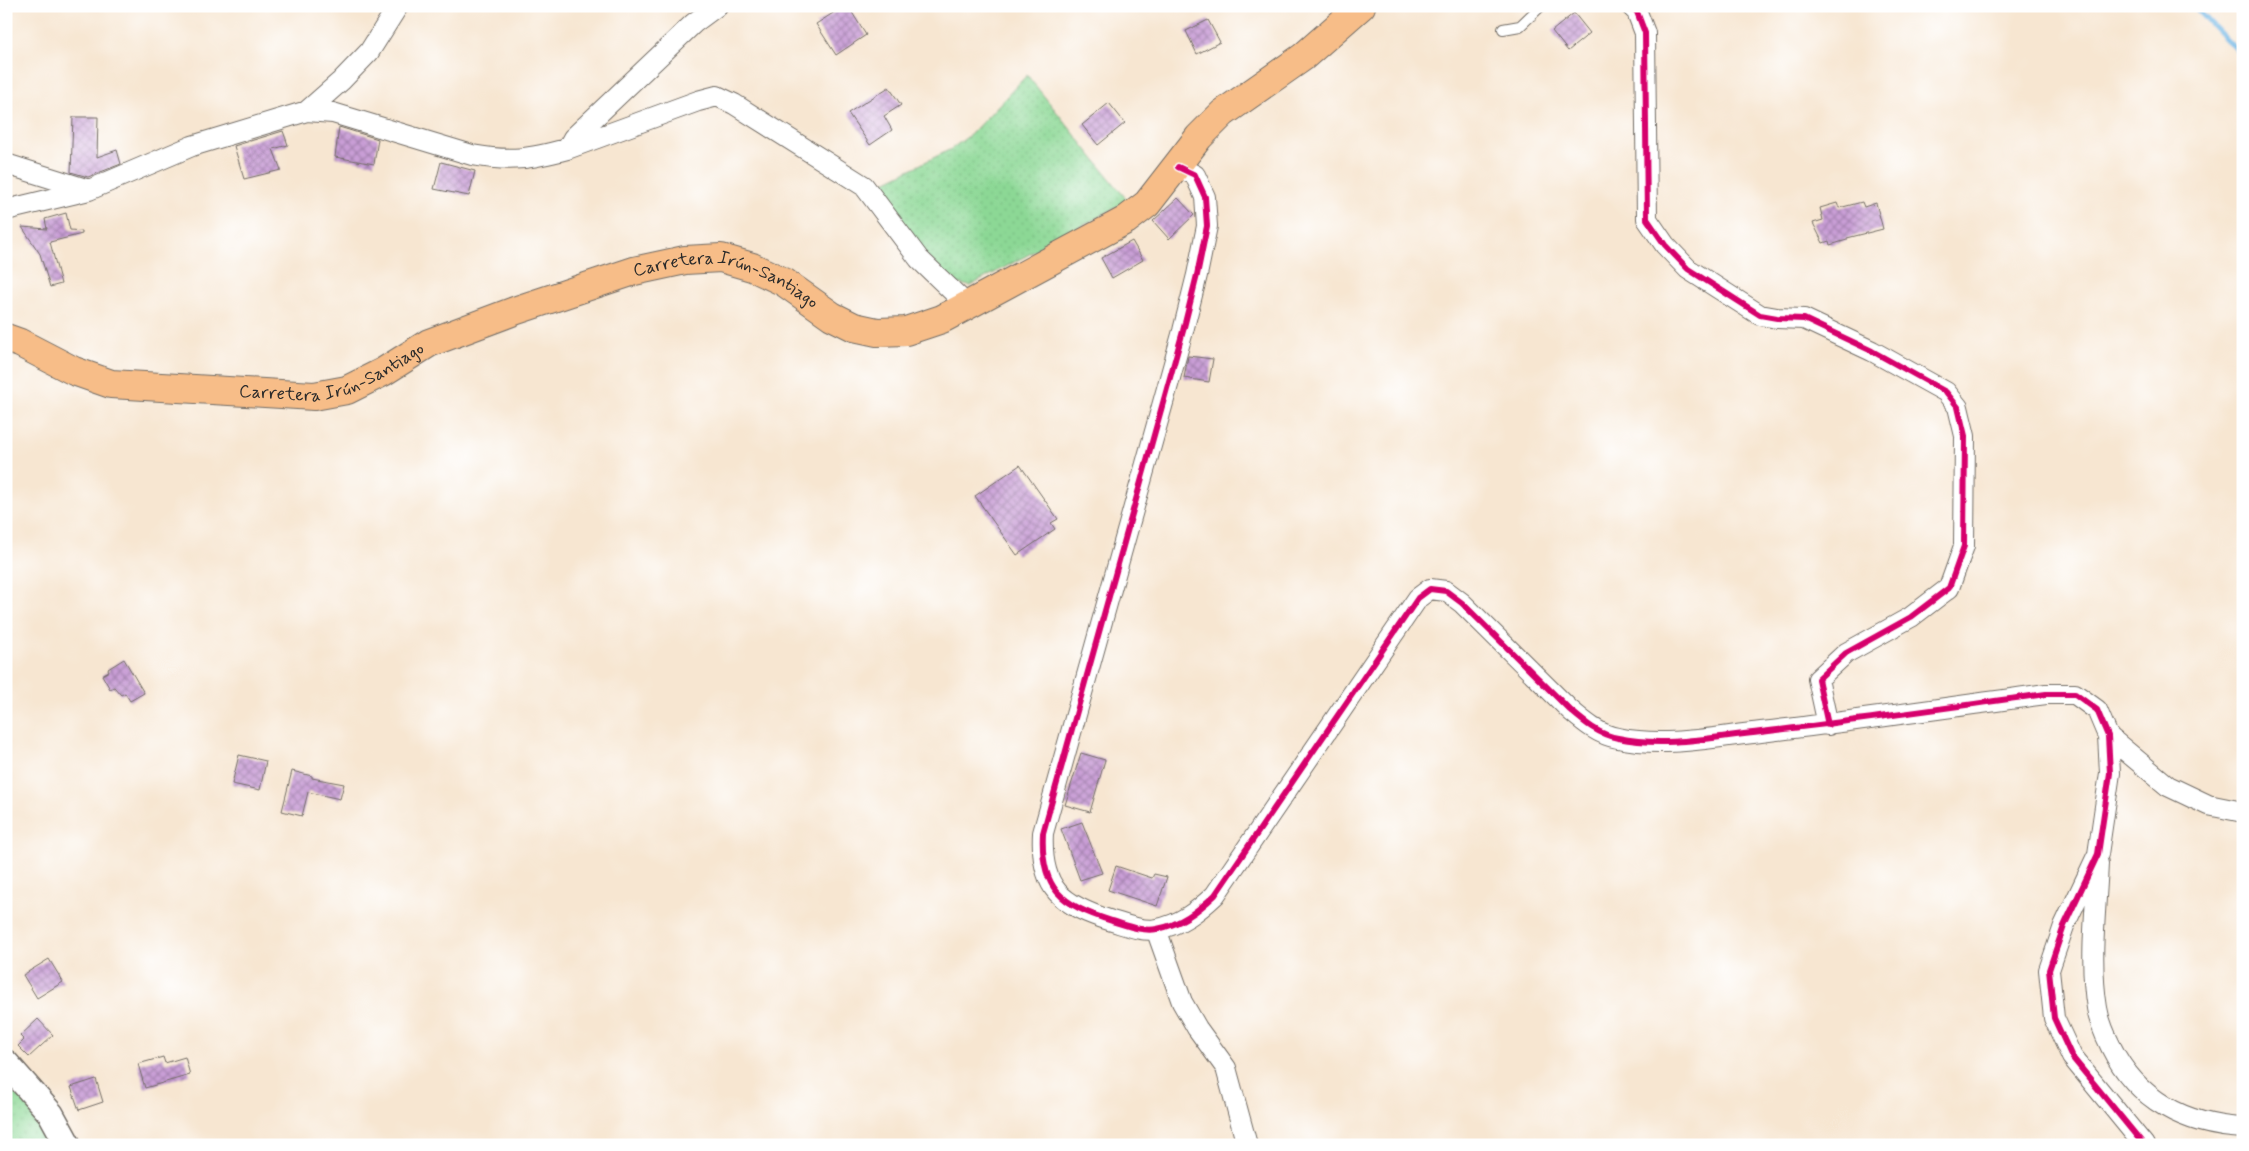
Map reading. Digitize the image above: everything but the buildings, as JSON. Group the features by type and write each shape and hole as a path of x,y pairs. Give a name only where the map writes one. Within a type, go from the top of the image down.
{"highway":[{"name":"Carretera Irún-Santiago","path":"6,338 20,342 74,370 111,384 314,396 347,390 383,372 429,343 517,310 634,271 685,260 721,258 752,266 784,282 832,316 854,327 877,332 906,330 942,319 968,306 1126,220 1147,204 1178,167 1199,137 1223,113 1303,57 1361,6"}],"street":[{"path":"307,111 341,81 368,52 398,6"},
{"path":"567,149 573,138 694,23 716,6"},
{"path":"1631,6 1637,12 1645,33 1647,219 1665,244 1688,269 1760,315 1804,319 1872,351 1946,392 1958,407 1965,436 1964,546 1949,588 1911,617 1846,652 1818,678 1828,724"},
{"path":"6,210 88,190 192,146 307,111 333,112 472,155 492,159 514,160 567,149 716,96 734,104 864,186 919,259 968,306"},
{"path":"6,164 88,190"},
{"path":"1178,167 1194,175 1205,197 1207,226 1183,331 1043,833 1042,857 1050,880 1061,896 1074,908 1140,929 1156,929 1177,923 1197,912 1216,895 1418,598 1430,589 1446,591 1462,603 1570,710 1589,726 1616,738 1643,742 1677,742 1828,724 2046,694 2075,694 2097,710 2108,736 2110,774 2098,854 2093,962 2100,1018 2117,1058 2130,1079 2158,1102 2186,1117 2225,1127 2243,1128"},
{"path":"2108,736 2168,786 2208,805 2243,812"},
{"path":"2098,854 2064,926 2049,970 2054,1018 2072,1057 2144,1145"},
{"path":"1156,929 1182,1002 1197,1028 1226,1068 1247,1145"},
{"path":"6,1063 51,1114 68,1145"}],"lane":[{"path":"1503,29 1520,26 1542,6"}],"green space":[{"path":"1027,75 1128,201 970,286 954,283 915,245 877,186 951,149 970,135"},
{"path":"6,1078 30,1107 51,1145 6,1145"}],"waterway":[{"path":"2194,6 2243,57"}],"cycle path":[{"path":"1631,6 1637,12 1645,33 1647,219 1665,245 1688,269 1760,315 1804,319 1872,351 1946,392 1958,407 1965,436 1964,546 1949,588 1911,617 1846,653 1818,679 1828,725"},
{"path":"1178,167 1195,175 1205,197 1207,226 1183,331 1043,833 1045,868 1057,892 1067,901 1094,915 1146,930 1173,924 1202,906 1215,895 1418,598 1430,589 1446,591 1462,603 1570,710 1586,723 1598,731 1611,736 1636,741 1690,741 2046,694 2075,694 2097,710 2108,736 2110,773 2098,854 2064,926 2049,970 2054,1018 2072,1057 2144,1145"}]}
